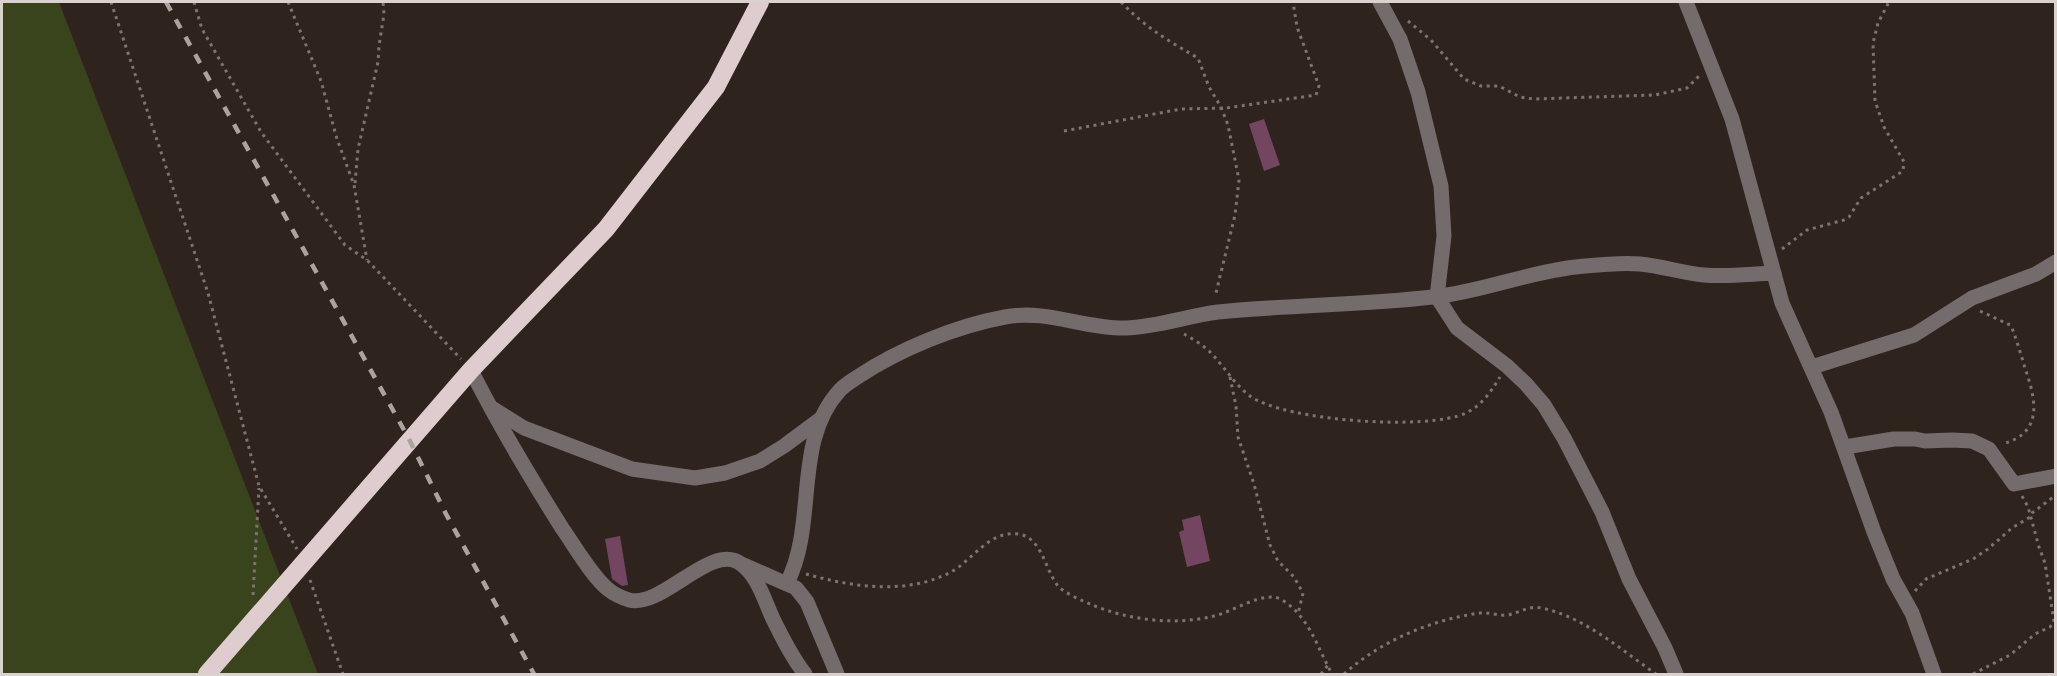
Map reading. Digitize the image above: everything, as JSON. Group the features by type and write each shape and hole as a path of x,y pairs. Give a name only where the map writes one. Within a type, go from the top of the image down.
{"highway":[{"path":"207,675 471,370 606,229 716,87 760,2"}],"street":[{"path":"1380,2 1400,39 1418,92 1441,186 1444,236 1437,297 1457,328 1507,366 1544,405 1564,438 1602,512 1629,579 1665,648 1676,675"},
{"path":"1686,2 1731,119 1782,303 1812,367 1845,447 1874,532 1893,579 1908,605 1934,675"},
{"path":"1812,367 1914,335 1980,294 2036,274 2055,262"},
{"path":"837,675 807,602 790,577 805,515 812,449 819,420 842,387 875,366 939,336 1002,317 1020,315 1054,316 1106,327 1128,328 1211,313 1437,297 1557,270 1587,266 1639,264 1727,276 1772,266"},
{"path":"471,370 489,407 582,559 609,590 631,600 648,599 705,565 727,559 790,577"},
{"path":"489,407 524,428 632,469 695,478 724,473 760,461 819,420"},
{"path":"1845,447 1902,438 1925,441 1963,440 1985,446 2012,482 2019,483 2055,476"},
{"path":"740,563 759,586 775,623 805,675"}],"path":[{"path":"111,2 208,293 259,486 304,561 343,675"},
{"path":"194,2 202,28 261,132 345,245 368,260 471,370"},
{"path":"288,2 321,81 337,139 354,185 368,260"},
{"path":"354,185 358,149 378,62 384,14 383,2"},
{"path":"1121,2 1145,25 1171,44 1198,58 1209,87 1221,107 1232,141 1239,180 1235,215 1211,313"},
{"path":"1064,130 1181,109 1221,107 1316,95 1319,86 1297,27 1293,2"},
{"path":"1772,266 1771,255 1807,230 1849,217 1861,198 1903,171 1904,162 1884,127 1875,101 1873,43 1878,23 1888,2"},
{"path":"1405,20 1431,40 1464,79 1481,86 1500,86 1520,97 1552,99 1655,95 1673,92 1687,88 1710,63"},
{"path":"1965,302 2010,326 2035,400 2033,419 2025,432 2010,442 1985,446"},
{"path":"1164,322 1210,351 1251,397 1280,409 1361,422 1409,423 1451,418 1464,414 1479,406 1489,395 1507,366"},
{"path":"1230,376 1239,437 1270,545 1278,561 1294,577 1303,593 1298,614"},
{"path":"1973,675 2015,652 2035,634 2050,627 2054,622 2045,563 2028,507 2012,482"},
{"path":"252,622 259,486"},
{"path":"1908,605 1911,595 1926,579 1973,559 2012,528 2030,517 2055,495"},
{"path":"790,577 872,586 904,586 920,583 948,574 993,539 1003,535 1017,534 1031,540 1060,588 1107,610 1128,616 1182,621 1197,620 1226,613 1268,596 1283,600 1298,614 1318,643 1332,675"},
{"path":"1344,675 1371,653 1427,626 1478,614 1509,614 1532,607 1554,612 1589,627 1656,675"},
{"path":"1321,675 1328,665"}],"green space":[{"path":"2,2 59,2 318,674 2,674"}],"building":[{"path":"1264,119 1280,165 1264,171 1249,124"},
{"path":"1200,515 1210,561 1187,567 1179,532 1184,530 1182,520"},
{"path":"620,536 628,585 622,586 612,579 605,539"}],"railway":[{"path":"166,2 409,439 446,514 534,674"}]}
